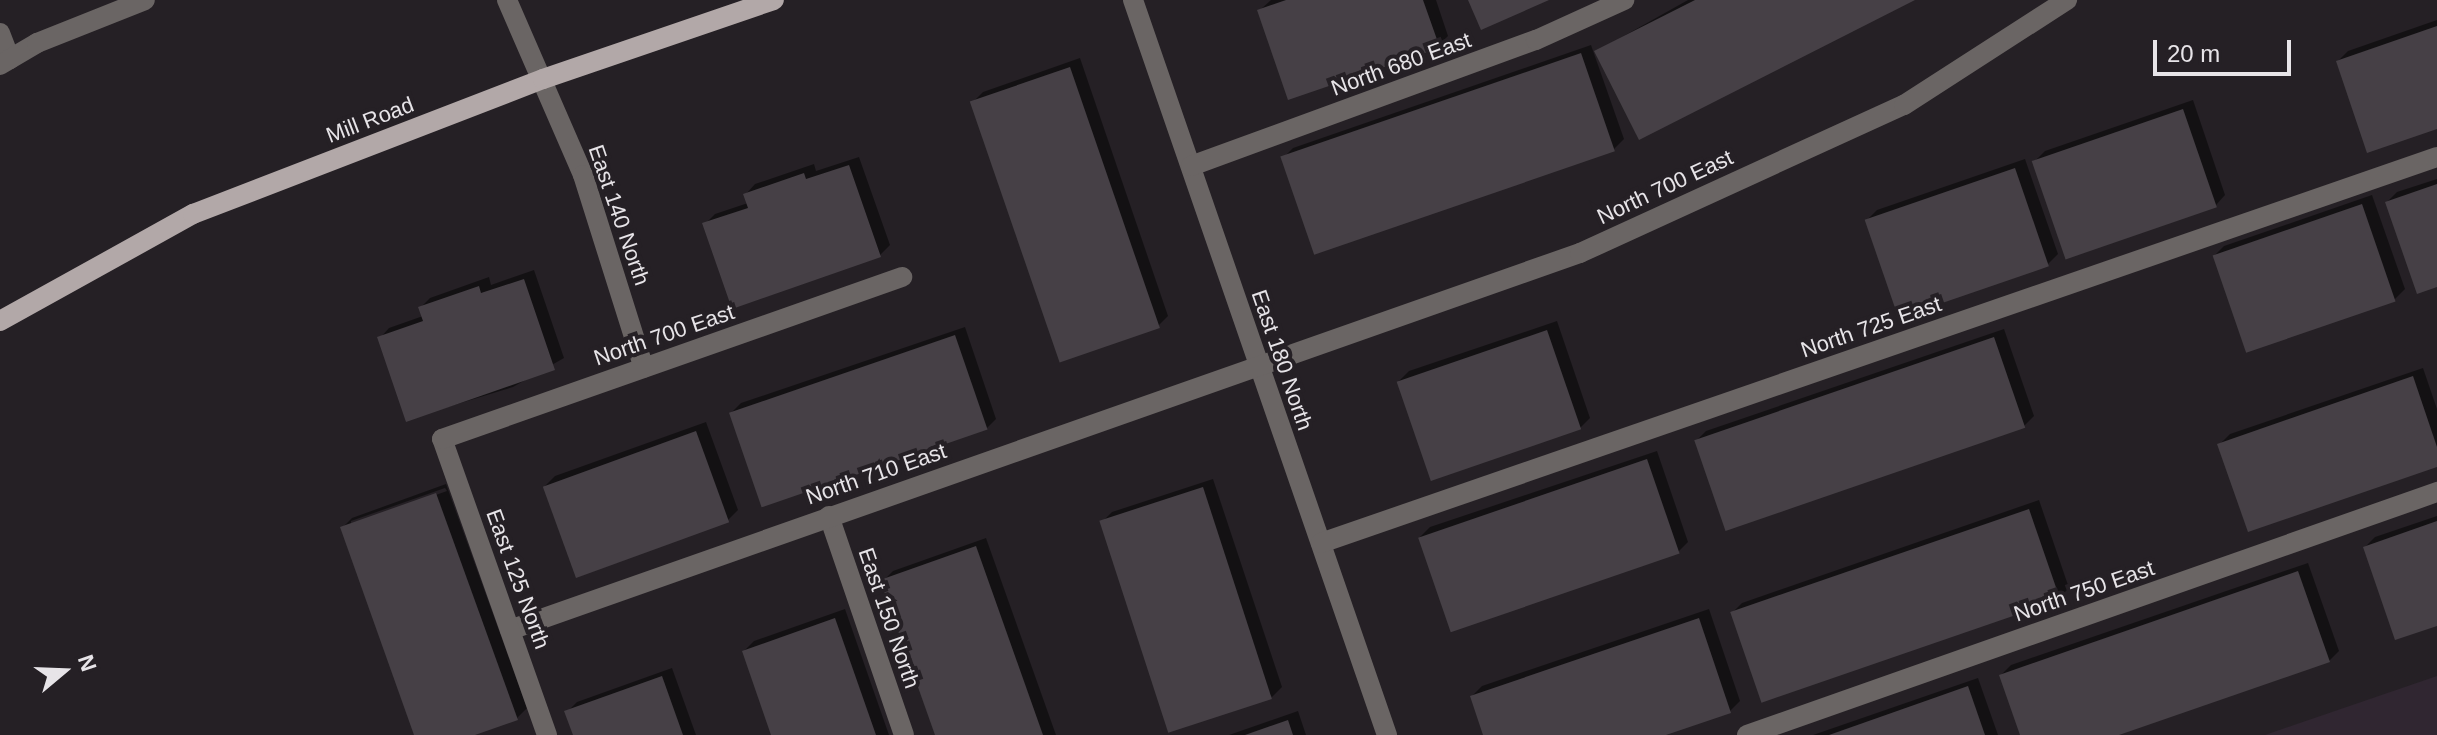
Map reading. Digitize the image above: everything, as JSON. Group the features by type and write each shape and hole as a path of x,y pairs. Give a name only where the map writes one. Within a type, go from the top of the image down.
{"main road":[{"name":"Mill Road","path":"3,314 193,214 543,79 774,0"}],"street":[{"path":"0,33 5,62 145,0"},
{"name":"East 140 North","path":"507,0 583,175 644,368"},
{"name":"East 180 North","path":"1133,0 1387,735"},
{"name":"North 680 East","path":"1191,166 1536,40 1624,0"},
{"name":"North 700 East","path":"1260,369 1580,253 1904,105 2067,0"},
{"name":"North 725 East","path":"1321,543 2437,157"},
{"name":"North 700 East","path":"442,439 902,277"},
{"name":"North 710 East","path":"510,630 829,516 1260,369"},
{"name":"East 125 North","path":"442,439 547,735"},
{"name":"North 750 East","path":"1747,735 2437,492"},
{"name":"East 150 North","path":"829,516 904,735"}],"shaded area":[{"path":"2437,676 2437,735 2265,735"}],"building":[{"path":"1286,0 1423,0 1440,48 1288,100 1257,10"},
{"path":"1468,0 1549,0 1481,30"},
{"path":"1695,0 1915,0 1639,140 1594,51"},
{"path":"2437,26 2437,129 2367,153 2336,61"},
{"path":"1581,53 1615,151 1314,255 1280,157"},
{"path":"1070,67 1160,328 1060,362 970,102"},
{"path":"2183,109 2217,207 2066,259 2032,161"},
{"path":"849,165 881,257 732,309 702,223 748,208 743,194 804,173 806,179"},
{"path":"2015,168 2049,266 1899,318 1865,220"},
{"path":"2437,184 2437,287 2417,294 2385,202"},
{"path":"2362,204 2396,301 2246,353 2213,255"},
{"path":"524,279 555,370 406,422 377,337 423,321 418,307 479,286 481,293"},
{"path":"1547,330 1581,429 1431,481 1397,382"},
{"path":"955,335 988,430 762,507 729,413"},
{"path":"1994,337 2025,428 1726,531 1694,440"},
{"path":"2413,376 2437,447 2437,467 2248,532 2217,444"},
{"path":"696,431 729,522 576,578 543,487"},
{"path":"1647,459 1680,554 1451,632 1418,538"},
{"path":"1203,487 1272,699 1168,733 1099,521"},
{"path":"436,493 518,720 475,735 414,735 340,527"},
{"path":"2029,509 2060,600 1761,703 1730,612"},
{"path":"2437,521 2437,626 2395,640 2363,547"},
{"path":"976,546 1043,735 935,735 880,580"},
{"path":"2298,571 2330,662 2119,735 2020,735 1999,675"},
{"path":"835,618 876,735 771,735 742,651"},
{"path":"1699,618 1731,713 1666,735 1483,735 1470,696"},
{"path":"662,676 683,735 573,735 564,711"},
{"path":"1968,686 1985,735 1829,735"},
{"path":"1288,720 1293,735 1245,735"}]}
